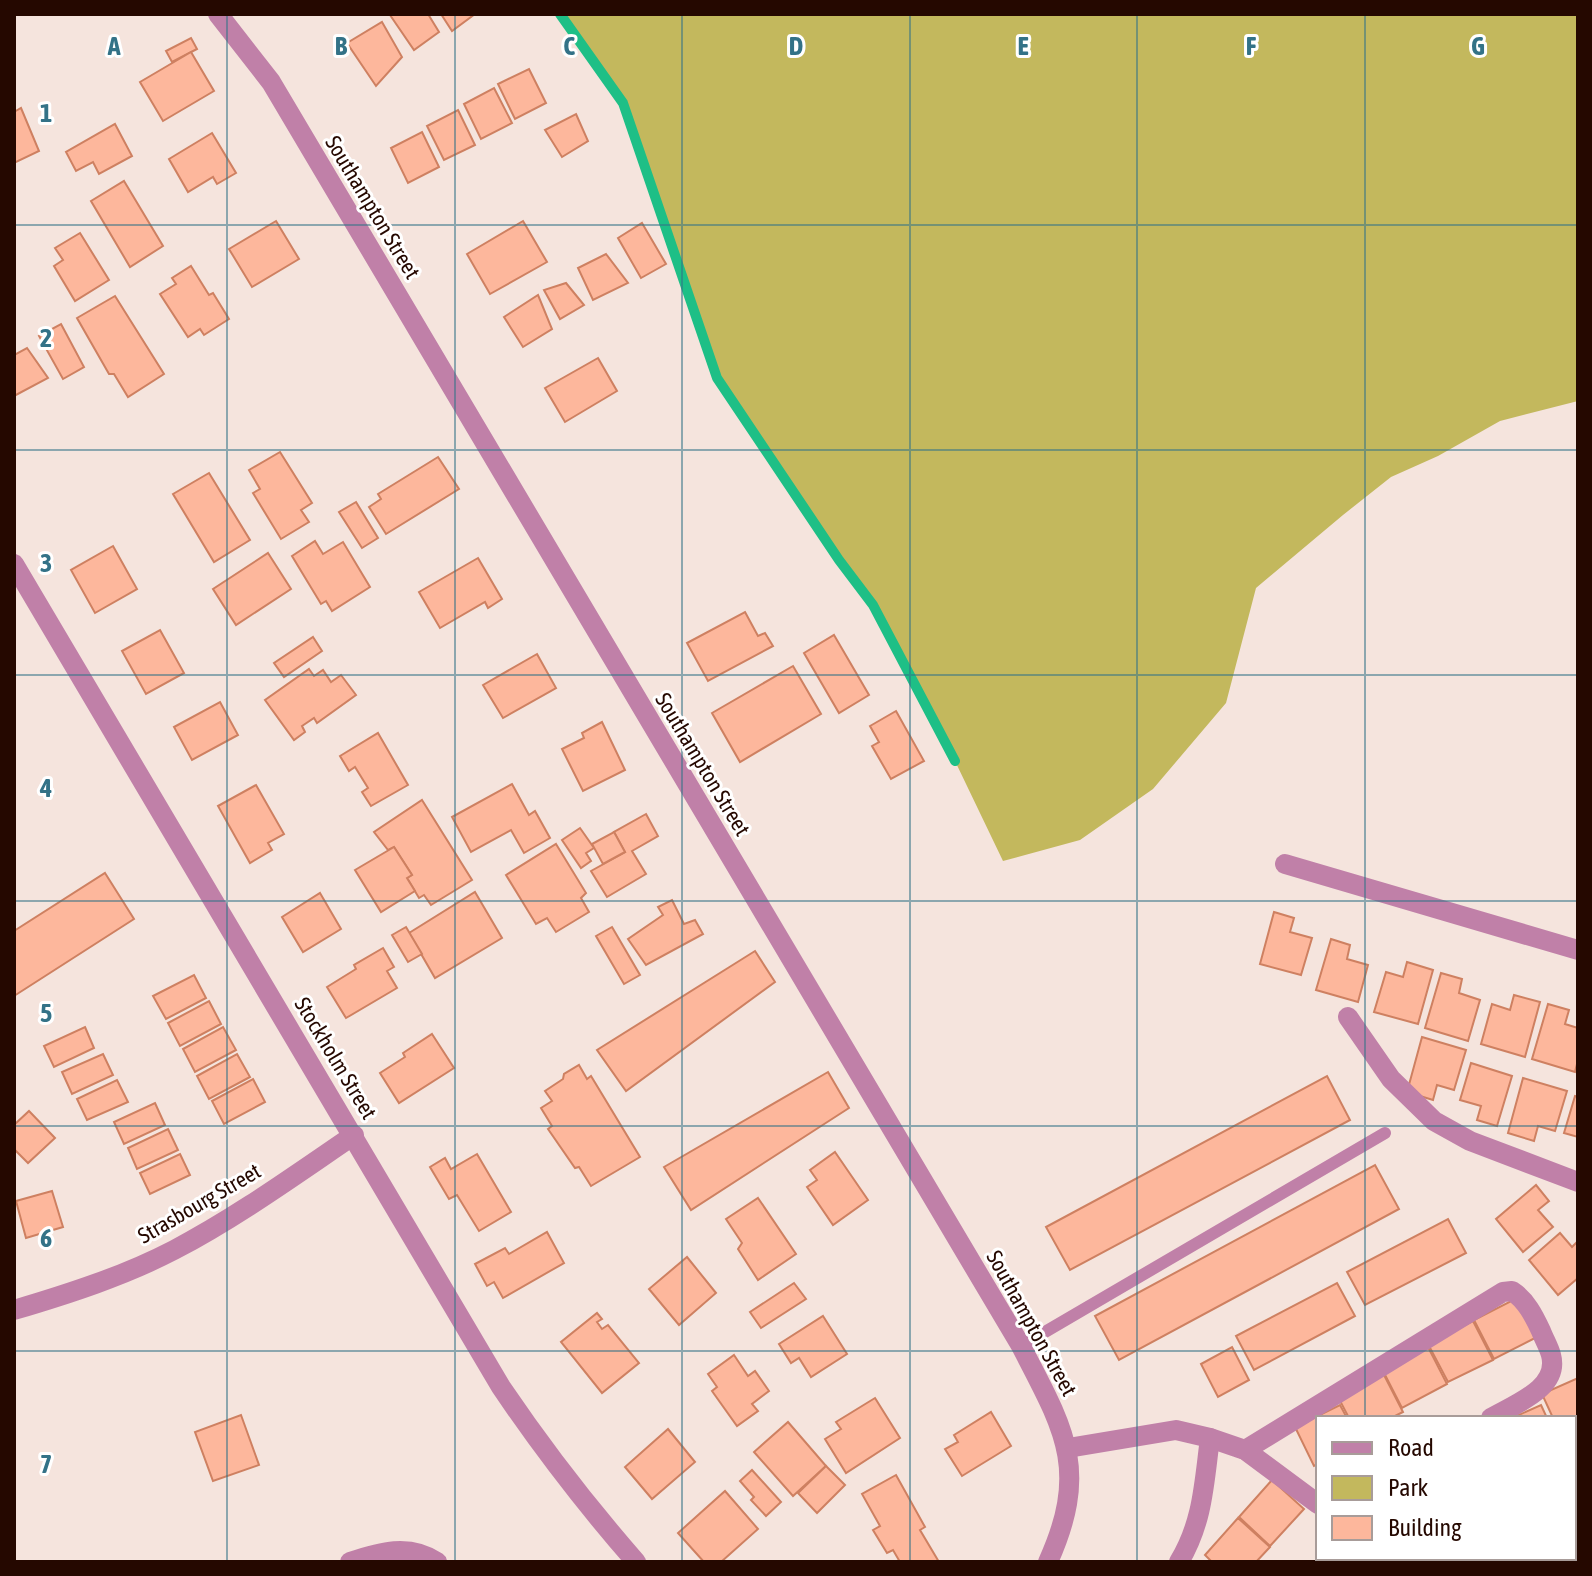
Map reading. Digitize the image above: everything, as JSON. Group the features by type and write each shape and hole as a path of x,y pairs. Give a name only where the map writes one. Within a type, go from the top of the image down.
{"street":[{"name":"Southampton Street","path":"218,14 271,82 1021,1346 1060,1424 1068,1448 1070,1493 1067,1512 1048,1562"},
{"name":"Stockholm Street","path":"14,564 508,1397 570,1484 636,1562"},
{"path":"1285,864 1578,950"},
{"path":"1348,1017 1391,1079 1434,1121 1470,1141 1578,1182"},
{"name":"Strasbourg Street","path":"14,1310 64,1295 172,1251 231,1217 354,1135"},
{"path":"1245,1450 1503,1292 1512,1291 1524,1301 1539,1326 1552,1355 1552,1372 1543,1387 1494,1416"},
{"path":"1068,1448 1176,1430 1245,1450 1316,1503"},
{"path":"1179,1562 1193,1537 1210,1438"},
{"path":"350,1562 385,1550 423,1552 437,1562"}],"lane":[{"path":"1021,1346 1385,1133"}],"green space":[{"path":"560,14 1578,14 1578,401 1500,421 1438,456 1391,477 1343,515 1256,588 1226,703 1153,789 1080,840 1003,861 955,761 873,605 839,560 717,378 623,103"}],"building":[{"path":"428,14 439,32 414,50 390,15"},
{"path":"441,14 475,14 452,31"},
{"path":"382,22 402,57 376,86 347,43"},
{"path":"191,38 197,49 172,62 166,51"},
{"path":"191,52 214,91 163,121 140,82"},
{"path":"529,69 546,103 515,119 498,84"},
{"path":"494,88 512,123 481,139 464,104"},
{"path":"21,108 39,151 14,163 14,112"},
{"path":"458,110 475,145 444,160 427,126"},
{"path":"576,114 588,141 562,157 545,130"},
{"path":"115,124 132,156 99,174 93,162 76,171 66,152"},
{"path":"422,132 439,167 408,183 391,148"},
{"path":"212,133 236,173 217,184 213,177 188,192 169,159"},
{"path":"124,181 163,246 130,267 91,201"},
{"path":"276,221 299,259 252,287 229,249"},
{"path":"523,221 547,262 490,294 467,254"},
{"path":"642,223 666,264 641,278 618,238"},
{"path":"80,233 109,280 75,301 54,266 63,260 55,248"},
{"path":"606,254 628,283 593,300 578,268"},
{"path":"191,266 229,319 204,335 200,329 188,337 160,294 176,284 172,278"},
{"path":"566,283 584,305 560,319 544,290"},
{"path":"538,295 552,329 523,347 504,317"},
{"path":"115,296 164,374 128,397 114,374 109,374 77,318"},
{"path":"61,324 84,367 63,379 39,336"},
{"path":"27,348 48,378 14,396 14,355"},
{"path":"598,358 617,391 565,422 545,388"},
{"path":"280,452 312,503 301,510 309,522 281,539 253,493 260,489 249,470"},
{"path":"438,457 459,489 386,534 369,507 381,499 378,494"},
{"path":"209,473 250,540 214,562 173,494"},
{"path":"356,502 378,538 362,548 339,512"},
{"path":"315,541 323,554 343,542 370,587 332,611 326,601 321,604 292,556"},
{"path":"113,546 137,589 95,613 71,570"},
{"path":"268,553 291,589 236,625 213,589"},
{"path":"478,558 502,599 488,608 485,602 440,628 419,592"},
{"path":"745,612 758,636 765,633 773,646 708,681 687,643"},
{"path":"160,630 184,673 146,694 122,651"},
{"path":"834,635 869,695 839,713 804,653"},
{"path":"313,637 322,651 284,677 274,663"},
{"path":"537,654 556,688 503,718 483,685"},
{"path":"793,666 821,714 740,762 712,713"},
{"path":"309,669 314,676 323,670 331,682 341,675 356,695 317,723 314,718 302,726 305,732 294,740 265,700"},
{"path":"220,702 238,735 192,760 174,727"},
{"path":"896,711 924,761 891,779 872,746 879,742 870,726"},
{"path":"602,722 625,770 583,791 562,749 584,738 582,733"},
{"path":"378,733 408,785 371,806 362,792 368,788 355,767 349,771 340,756"},
{"path":"512,784 529,815 535,811 550,838 524,853 511,830 471,852 452,817"},
{"path":"256,785 284,834 268,843 272,850 250,863 218,806"},
{"path":"422,800 472,880 431,905 424,895 419,898 407,878 412,875 394,847 388,850 374,832"},
{"path":"646,814 658,836 632,851 646,874 607,897 591,871 625,852 614,832"},
{"path":"580,828 594,848 586,853 591,861 581,868 562,840"},
{"path":"614,832 625,852 603,864 592,844"},
{"path":"556,844 586,893 581,898 589,912 556,932 547,918 536,924 506,875"},
{"path":"394,847 412,875 407,878 415,891 381,912 355,870"},
{"path":"105,873 134,919 14,996 14,931"},
{"path":"475,892 502,938 435,978 409,933"},
{"path":"320,893 341,929 303,952 282,917"},
{"path":"672,900 684,924 695,920 703,934 646,965 628,939 663,915 658,907"},
{"path":"1274,912 1294,918 1290,932 1312,938 1301,975 1260,964"},
{"path":"406,927 422,954 408,962 392,935"},
{"path":"612,927 640,975 624,984 596,936"},
{"path":"1331,939 1350,945 1347,959 1368,965 1358,1002 1316,990"},
{"path":"383,948 394,967 387,971 397,988 346,1018 327,987 356,969 354,965"},
{"path":"755,951 775,982 626,1091 597,1050"},
{"path":"1407,962 1433,970 1418,1024 1374,1012 1386,972 1403,977"},
{"path":"1441,973 1462,979 1459,993 1480,1000 1468,1041 1425,1028"},
{"path":"194,975 206,998 166,1019 153,996"},
{"path":"1514,995 1540,1002 1525,1057 1481,1044 1492,1004 1510,1010"},
{"path":"209,1001 221,1024 180,1046 168,1023"},
{"path":"1548,1004 1569,1010 1565,1024 1578,1028 1575,1072 1532,1059"},
{"path":"85,1027 94,1048 54,1067 44,1046"},
{"path":"223,1027 236,1050 195,1072 183,1049"},
{"path":"432,1034 454,1068 399,1103 380,1073"},
{"path":"1422,1037 1466,1050 1454,1090 1437,1085 1433,1100 1407,1092"},
{"path":"103,1054 113,1075 72,1094 62,1072"},
{"path":"237,1054 250,1077 209,1099 197,1076"},
{"path":"1471,1063 1512,1076 1497,1126 1477,1120 1481,1106 1460,1100"},
{"path":"579,1065 587,1079 591,1076 640,1157 591,1186 548,1129 552,1126 541,1108 552,1101 545,1091"},
{"path":"828,1072 849,1108 691,1210 664,1167"},
{"path":"1327,1076 1350,1120 1070,1270 1046,1227"},
{"path":"1523,1078 1567,1091 1555,1131 1538,1126 1534,1141 1508,1133"},
{"path":"253,1079 265,1102 224,1124 212,1101"},
{"path":"117,1080 128,1102 87,1120 77,1099"},
{"path":"1575,1096 1578,1097 1578,1137 1564,1133"},
{"path":"155,1103 165,1125 124,1144 114,1122"},
{"path":"29,1111 55,1138 28,1163 14,1149 14,1125"},
{"path":"168,1129 178,1150 137,1169 128,1148"},
{"path":"835,1152 868,1200 833,1225 807,1187 817,1180 810,1170"},
{"path":"180,1154 190,1175 150,1194 140,1173"},
{"path":"477,1154 511,1212 479,1231 457,1195 449,1199 430,1167 445,1158 451,1169"},
{"path":"1375,1165 1399,1209 1119,1360 1095,1316"},
{"path":"1536,1185 1549,1201 1538,1210 1553,1227 1523,1252 1496,1219"},
{"path":"52,1191 63,1227 26,1238 16,1201"},
{"path":"758,1198 796,1254 758,1280 738,1249 742,1243 726,1219"},
{"path":"1448,1219 1466,1253 1365,1305 1347,1272"},
{"path":"547,1232 564,1263 503,1298 494,1282 487,1286 475,1264 505,1248 509,1254"},
{"path":"1560,1233 1572,1247 1578,1241 1578,1278 1558,1295 1529,1260"},
{"path":"687,1257 716,1293 679,1325 649,1289"},
{"path":"794,1283 806,1299 761,1328 750,1312"},
{"path":"1337,1283 1355,1316 1254,1370 1236,1336"},
{"path":"1519,1297 1539,1336 1494,1359 1474,1320"},
{"path":"597,1313 602,1319 597,1322 602,1329 608,1325 639,1363 602,1393 561,1342"},
{"path":"823,1316 847,1354 811,1377 799,1358 791,1363 779,1344"},
{"path":"1473,1321 1493,1360 1448,1382 1428,1344"},
{"path":"1427,1345 1447,1384 1402,1408 1382,1369"},
{"path":"1232,1347 1249,1380 1218,1397 1201,1364"},
{"path":"734,1355 748,1376 755,1371 769,1391 752,1404 758,1411 737,1426 712,1391 717,1387 708,1374"},
{"path":"1383,1373 1403,1412 1395,1416 1348,1416 1338,1397"},
{"path":"1578,1378 1578,1425 1576,1416 1552,1416 1542,1394"},
{"path":"875,1398 900,1438 846,1473 825,1439 841,1429 836,1422"},
{"path":"1340,1405 1346,1416 1318,1416"},
{"path":"1541,1405 1546,1416 1516,1416"},
{"path":"991,1412 1011,1446 962,1476 945,1449 958,1442 954,1435"},
{"path":"241,1415 259,1465 213,1481 195,1432"},
{"path":"1316,1417 1316,1465 1314,1466 1295,1427"},
{"path":"788,1422 826,1466 793,1496 754,1452"},
{"path":"668,1429 695,1462 652,1499 625,1467"},
{"path":"826,1466 845,1485 817,1513 798,1493"},
{"path":"752,1470 781,1502 766,1516 751,1500 754,1497 740,1481"},
{"path":"896,1475 925,1527 920,1530 939,1562 900,1562 893,1550 887,1553 873,1530 880,1526 862,1494"},
{"path":"1272,1480 1304,1509 1270,1546 1239,1517"},
{"path":"725,1491 758,1529 721,1562 704,1562 678,1533"},
{"path":"1238,1518 1270,1547 1256,1562 1212,1562 1205,1555"},
{"path":"1408,1560 1410,1562 1345,1562"}],"waterway":[{"path":"560,14 623,103 717,378 839,560 873,605 955,761"}]}
